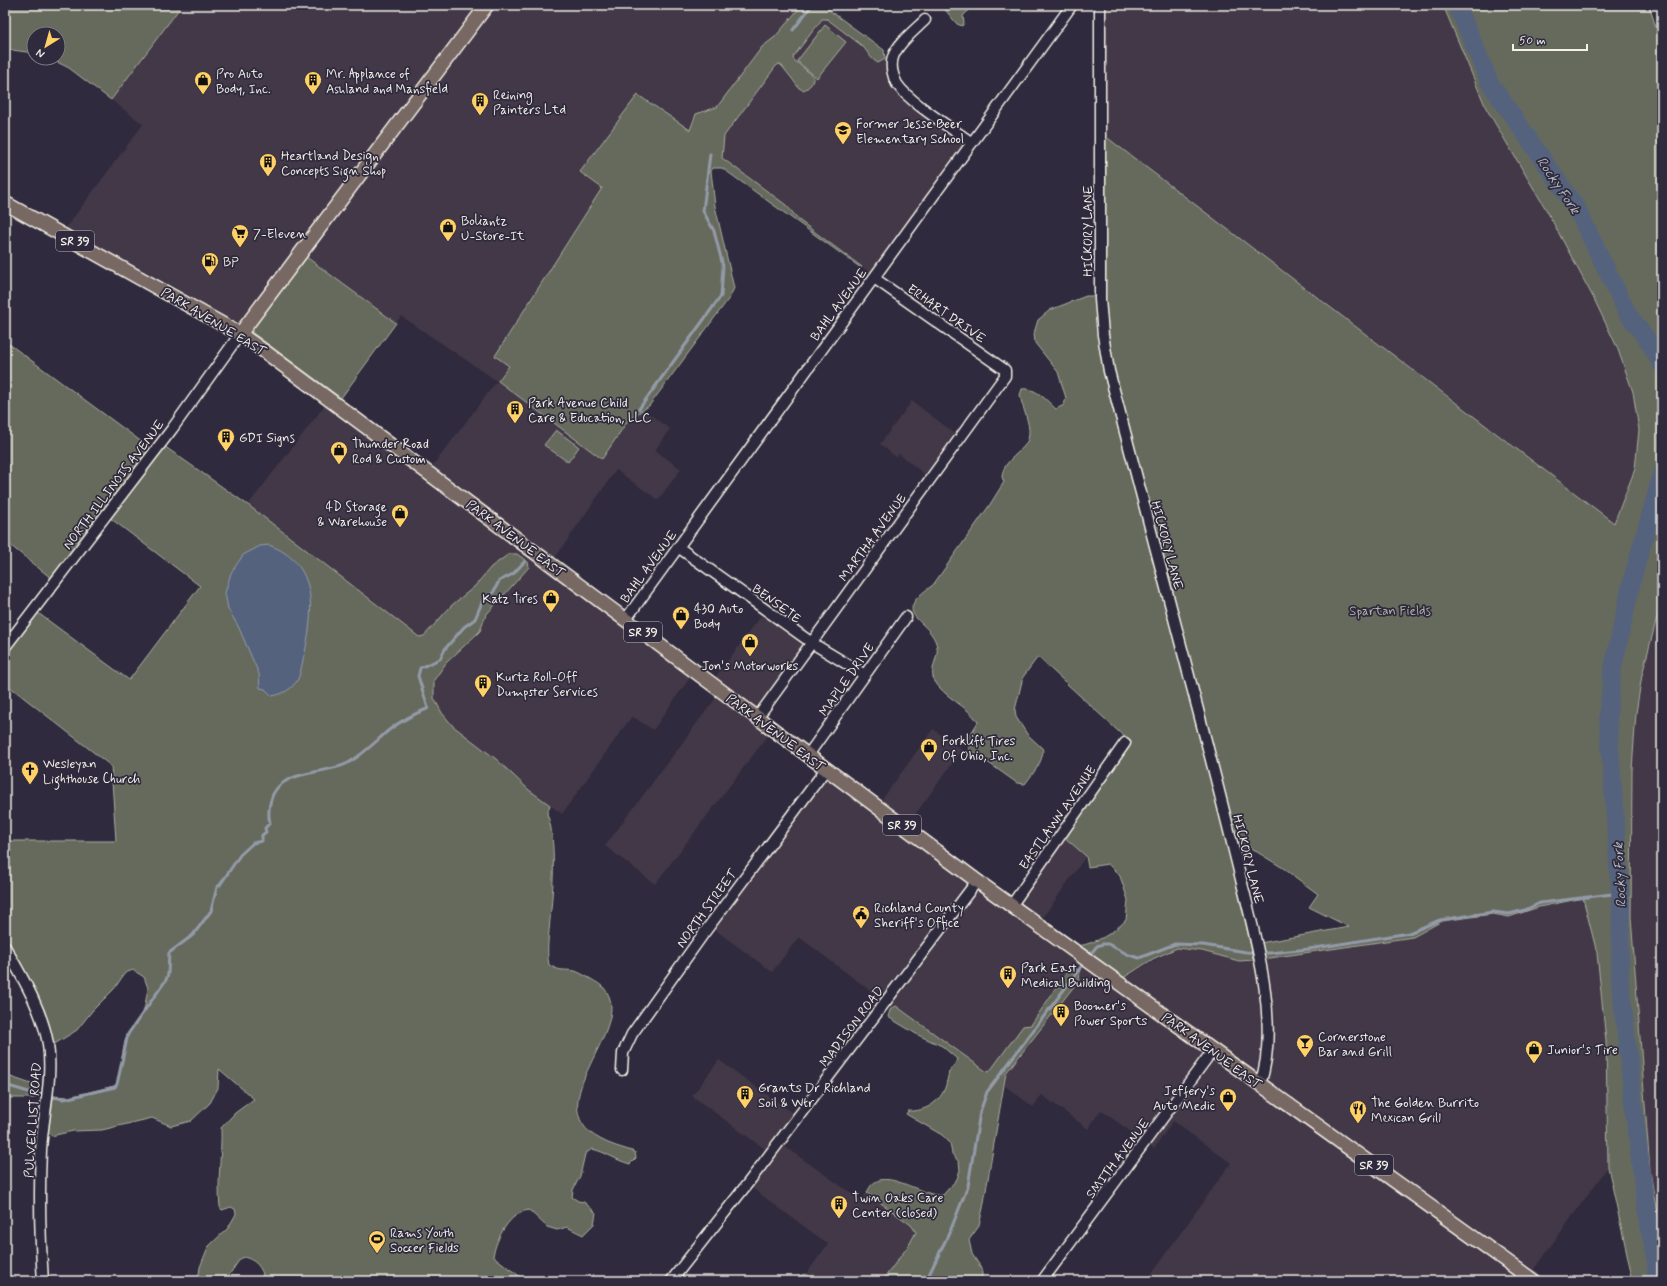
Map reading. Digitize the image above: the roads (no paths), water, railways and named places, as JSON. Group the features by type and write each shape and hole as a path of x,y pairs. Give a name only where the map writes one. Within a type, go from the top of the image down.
{"main road":[{"path":"240,334 309,240 487,5"},
{"name":"PARK AVENUE EAST","path":"5,203 240,334 1011,906 1534,1281"}],"street":[{"name":"BAHL AVENUE","path":"626,619 1072,5"},
{"name":"HICKORY LANE","path":"1100,5 1099,273 1104,347 1109,371 1208,746 1259,958 1265,999 1267,1032 1264,1071 1260,1084"},
{"path":"925,20 900,47 893,57 892,67 894,78 907,95 972,143"},
{"name":"ERHART DRIVE","path":"874,278 1005,370"},
{"name":"NORTH ILLINOIS AVENUE","path":"5,647 167,435 240,334"},
{"name":"MARTHA AVENUE","path":"757,718 1005,376 1005,370"},
{"name":"BENSETE","path":"678,547 812,643 865,675"},
{"name":"MAPLE DRIVE","path":"808,755 906,618"},
{"name":"EASTLAWN AVENUE","path":"1011,906 1125,743"},
{"name":"NORTH STREET","path":"622,1070 623,1053 632,1034 704,933 826,769"},
{"name":"MADISON ROAD","path":"671,1281 744,1190 977,881"},
{"name":"PULVER LIST ROAD","path":"5,947 42,1022 49,1054 47,1101 40,1162 40,1231 43,1281"},
{"name":"SMITH AVENUE","path":"1042,1281 1213,1050"}],"water":[{"path":"269,545 285,553 297,563 309,590 310,604 308,636 298,679 293,686 287,690 272,696 265,689 260,688 259,674 238,626 228,609 225,593 231,573 243,555 260,546"}],"waterway":[{"path":"793,30 812,5"},
{"name":"Rocky Fork","path":"1457,5 1490,83 1577,209 1628,314 1651,345 1662,365"},
{"path":"639,409 721,296 723,266 714,231 703,211 710,154"},
{"name":"Rocky Fork","path":"1656,1281 1656,1263 1646,1208 1620,979 1621,905 1608,717 1612,672 1633,576 1662,474"},
{"path":"5,1085 32,1093 64,1099 115,1087 117,1084 128,1034 166,980 168,974 169,953 193,935 211,911 217,887 220,885 240,855 253,843 262,841 262,835 266,832 265,828 270,823 270,803 276,789 285,781 301,775 339,767 352,761 389,730 412,715 427,709 428,708 418,676 420,668 440,659 445,649 464,627 475,619 483,600 493,593 499,581 513,574 525,561"},
{"path":"1088,957 1097,946 1103,944 1108,944 1129,955 1139,958 1175,944 1203,945 1246,952 1269,953 1309,949 1409,933 1440,920 1493,912 1509,914 1525,910 1540,903 1620,893"},
{"path":"926,1281 951,1229 968,1186 980,1112 987,1092 1084,963"}],"place":[{"name":"Pro Auto Body, Inc.","path":"203,95"},
{"name":"Mr. Applance of Ashland and Mansfield","path":"313,95"},
{"name":"Reining Painters Ltd","path":"480,116"},
{"name":"Former Jesse Beer Elementary School","path":"843,145"},
{"name":"Heartland Design Concepts Sign Shop","path":"268,177"},
{"name":"Boliantz U-Store-It","path":"448,242"},
{"name":"7-Eleven","path":"240,248"},
{"name":"BP","path":"210,276"},
{"name":"Park Avenue Child Care & Education, LLC","path":"515,424"},
{"name":"GDI Signs","path":"226,452"},
{"name":"Thunder Road Rod & Custom","path":"339,465"},
{"name":"4D Storage & Warehouse","path":"400,528"},
{"name":"Katz Tires","path":"551,613"},
{"name":"430 Auto Body","path":"681,630"},
{"name":"Jon's Motorworks","path":"750,657"},
{"name":"Kurtz Roll-Off Dumpster Services","path":"483,698"},
{"name":"Forklift Tires Of Ohio, Inc.","path":"929,762"},
{"name":"Wesleyan Lighthouse Church","path":"30,785"},
{"name":"Richland County Sheriff's Office","path":"861,929"},
{"name":"Park East Medical Building","path":"1008,989"},
{"name":"Boomer's Power Sports","path":"1061,1027"},
{"name":"Cornerstone Bar and Grill","path":"1305,1058"},
{"name":"Junior's Tire","path":"1534,1064"},
{"name":"Grants Dr Richland Soil & Wtr","path":"745,1109"},
{"name":"Jeffery's Auto Medic","path":"1228,1112"},
{"name":"The Golden Burrito Mexican Grill","path":"1358,1124"},
{"name":"Twin Oaks Care Center (closed)","path":"839,1219"},
{"name":"Rams Youth Soccer Fields","path":"377,1254"}],"park label":[{"name":"Spartan Fields","path":"1390,610"}]}
